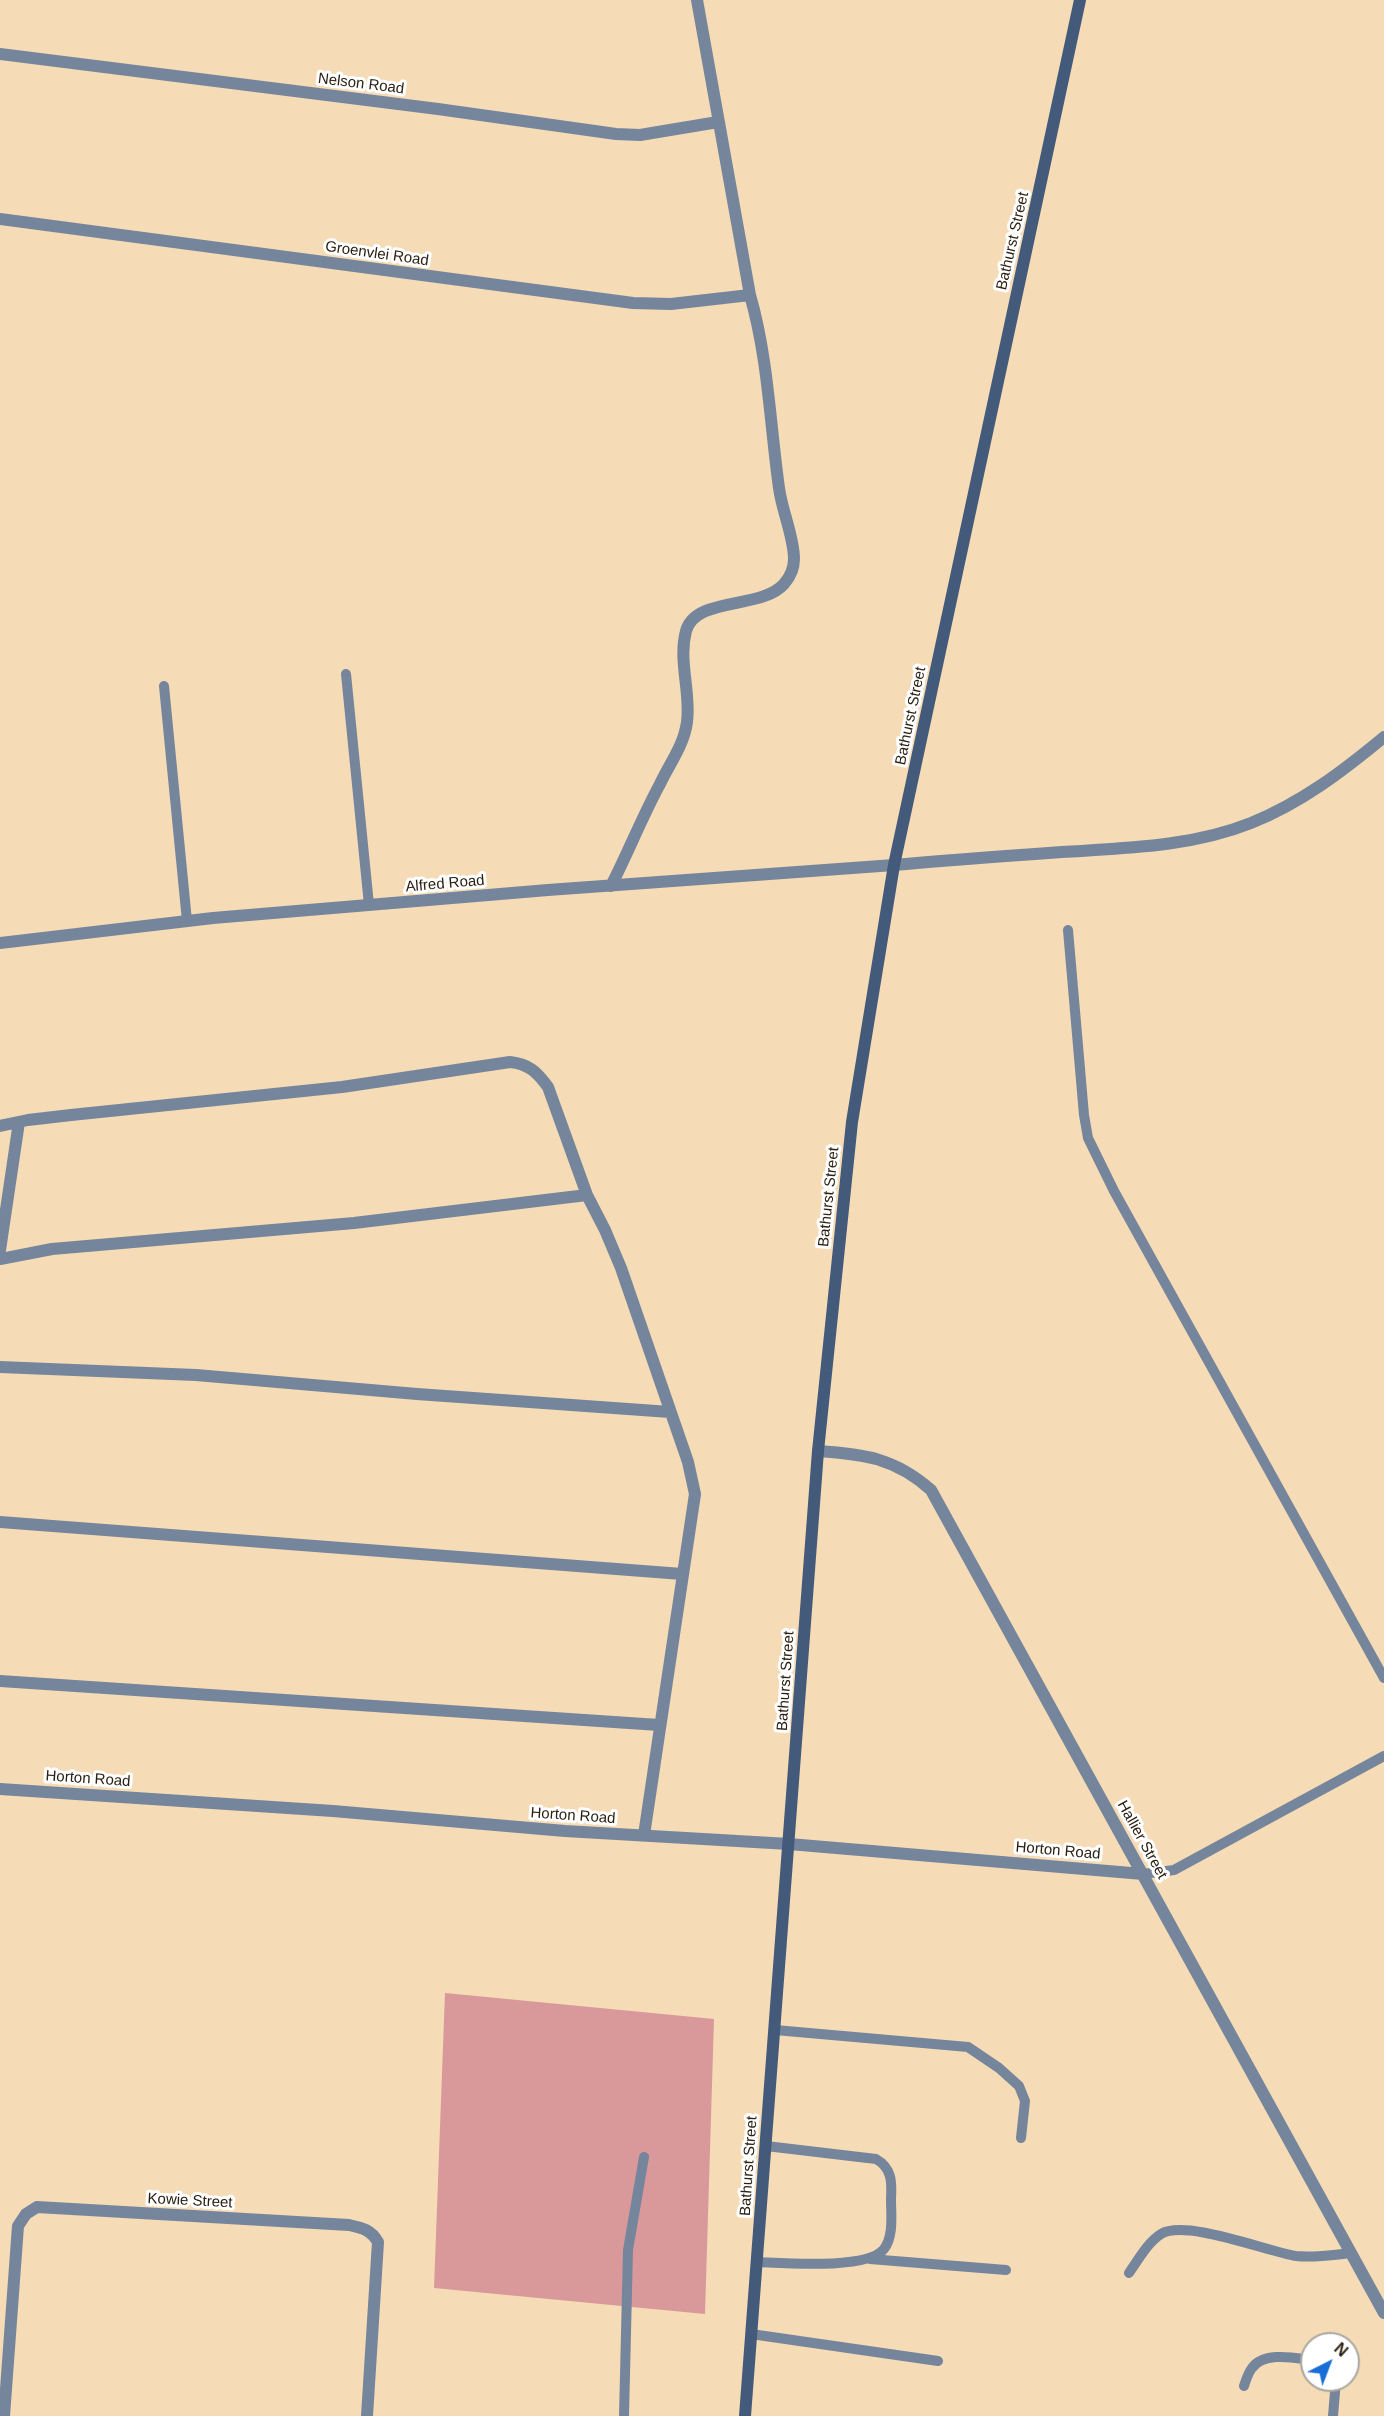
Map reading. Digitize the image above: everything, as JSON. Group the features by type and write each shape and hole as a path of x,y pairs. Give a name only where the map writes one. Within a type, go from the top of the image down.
{"main road":[{"name":"Bathurst Street","path":"745,2416 818,1451 852,1122 894,865 1080,0"}],"street":[{"path":"611,886 659,784 683,742 689,698 684,646 690,621 701,612 738,604 774,592 792,573 794,559 779,491 762,342 750,295 697,0"},
{"name":"Nelson Road","path":"0,54 616,134 640,135 718,122"},
{"name":"Groenvlei Road","path":"0,219 633,303 671,304 750,295"},
{"name":"Alfred Road","path":"0,943 187,921 369,905 1163,844 1213,835 1249,824 1294,804 1384,737"},
{"path":"0,1126 19,1122 342,1088 510,1062 531,1067 538,1074 548,1088 587,1195 621,1268 688,1462 695,1494 644,1835"},
{"path":"0,1250 19,1122"},
{"path":"0,1259 52,1249 354,1223 587,1195"},
{"path":"0,1367 196,1375 670,1412"},
{"name":"Hallier Street","path":"818,1451 877,1458 897,1465 931,1490 1384,2313"},
{"path":"0,1522 682,1574"},
{"path":"0,1681 659,1725"},
{"name":"Horton Road","path":"0,1789 321,1810 565,1831 789,1844 1143,1874"},
{"name":"Kowie Street","path":"4,2416 18,2226 26,2214 37,2207 44,2207 349,2225 365,2228 373,2233 378,2242 378,2257 367,2416"}],"lane":[{"path":"346,674 369,905"},
{"path":"164,686 187,921"},
{"path":"1068,930 1088,1138 1114,1191 1384,1678"},
{"path":"1143,1874 1174,1870 1384,1756"},
{"path":"775,2030 968,2047 999,2067 1019,2086 1025,2102 1021,2138"},
{"path":"766,2146 876,2159 888,2169 892,2182 890,2236 883,2250 870,2259"},
{"path":"624,2416 628,2250 644,2157"},
{"path":"1129,2273 1152,2242 1162,2233 1174,2229 1192,2230 1294,2255 1312,2257 1351,2253"},
{"path":"756,2262 845,2263 870,2259 1006,2270"},
{"path":"751,2334 938,2361"},
{"path":"1244,2386 1252,2368 1266,2359 1283,2357 1300,2359"},
{"path":"1334,2416 1335,2392"}],"shaded area":[{"path":"445,1993 714,2019 705,2314 434,2288"}]}
